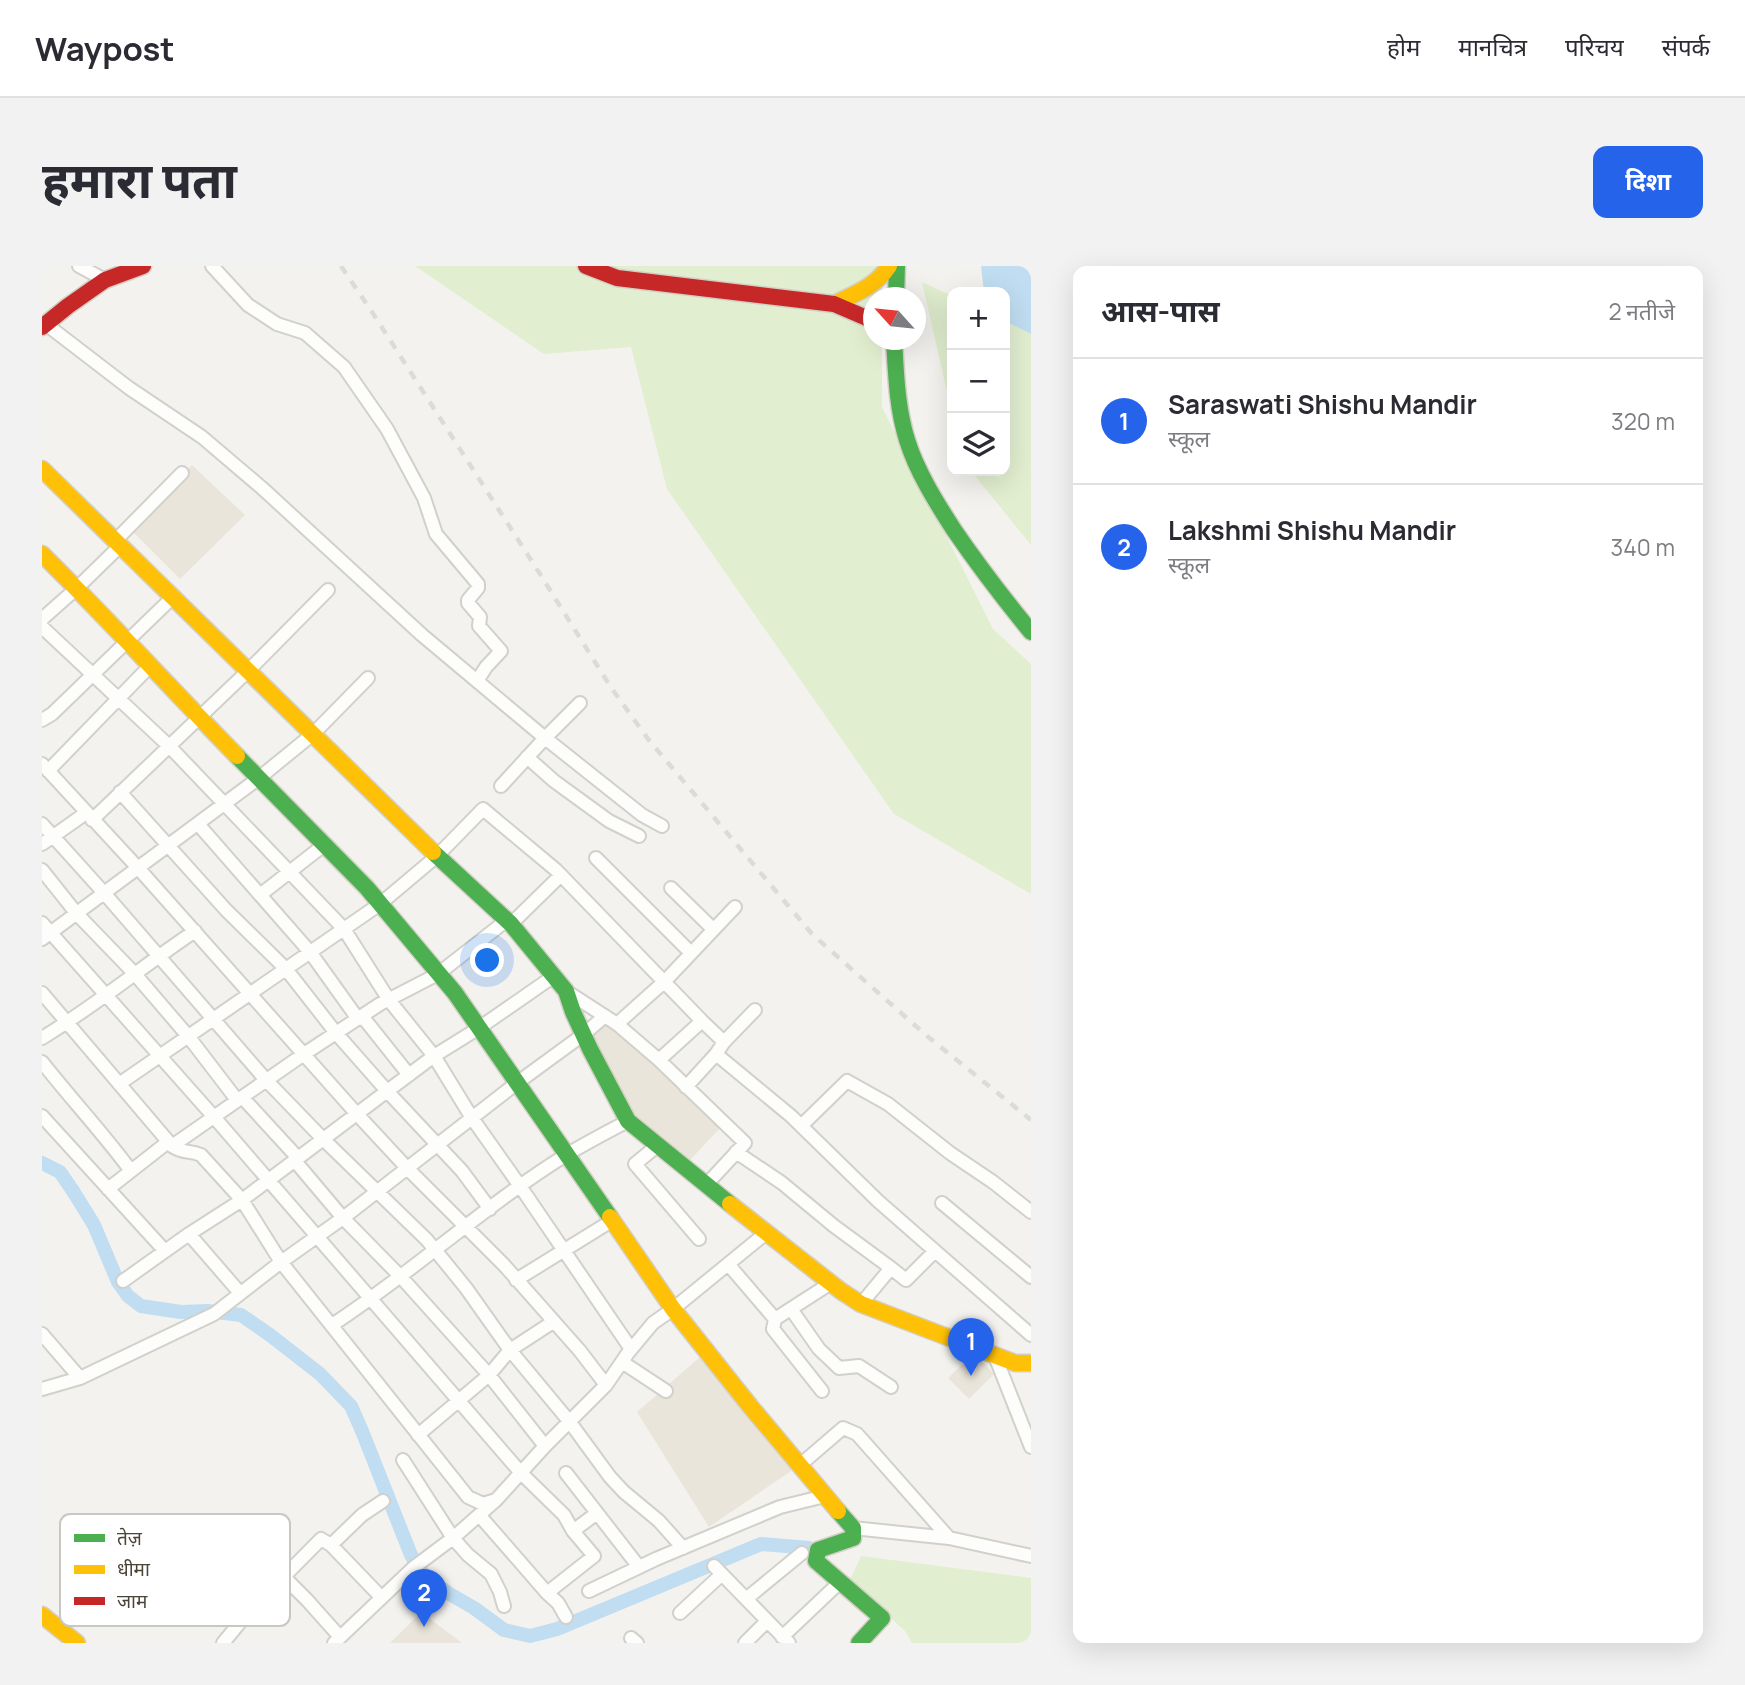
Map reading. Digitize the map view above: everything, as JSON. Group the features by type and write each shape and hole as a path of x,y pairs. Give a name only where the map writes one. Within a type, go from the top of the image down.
{"main road":[{"path":"44,326 105,280 143,266"},
{"path":"586,266 617,278 834,304 863,316"},
{"path":"834,304 867,288 886,272 889,266"},
{"path":"896,287 897,266"},
{"path":"894,350 898,395 911,454 936,502 958,535 1001,597 1031,632"},
{"path":"44,475 119,542 436,856 509,922 566,991 590,1049 628,1121 766,1233 861,1304 1014,1363 1031,1363"},
{"path":"42,554 367,888 454,993 674,1309 750,1406 853,1528 853,1538 818,1550 816,1561 881,1618 859,1643"},
{"path":"42,1615 56,1637 77,1643"}],"street":[{"path":"79,266 105,280"},
{"path":"212,266 248,306 277,324 305,333 344,368 387,429 424,498 436,534 478,584 467,603 480,617 479,626 501,651 477,681"},
{"path":"44,326 202,437 262,488 422,635 545,738 642,815 662,826"},
{"path":"42,619 77,588 182,473"},
{"path":"47,840 89,816 120,792 249,670 328,590"},
{"path":"42,703 47,717 174,596"},
{"path":"42,627 169,746 344,929 389,1000 434,1056 472,1118 631,1349"},
{"path":"150,666 45,768 139,869 356,1113 516,1280 580,1351 606,1385"},
{"path":"369,678 313,734 259,778 105,894 45,932 160,1055 521,1473 564,1515 573,1531 594,1556 547,1593"},
{"path":"501,786 580,703"},
{"path":"527,757 554,781 609,821 639,836"},
{"path":"120,792 226,911 286,969 335,1033 462,1171 490,1209"},
{"path":"119,1084 380,904 436,856 484,809 561,875 724,1042"},
{"path":"42,824 47,840 105,894 266,1080 434,1249 610,1477 659,1521 683,1548"},
{"path":"198,824 310,952 360,1018 409,1075"},
{"path":"260,895 324,845"},
{"path":"596,858 691,953"},
{"path":"42,870 77,914 134,973 240,1099 296,1160 343,1218 401,1277 489,1375 545,1446"},
{"path":"108,1189 335,1033 438,974 509,922 561,875"},
{"path":"671,888 713,929"},
{"path":"617,1024 664,981 735,907"},
{"path":"42,1038 195,932"},
{"path":"123,1280 268,1181 434,1056 554,975"},
{"path":"566,991 617,1024 659,1060 745,1143 706,1185"},
{"path":"42,993 170,1144 180,1151 201,1155 242,1199 281,1262 468,1497 483,1504 496,1500"},
{"path":"686,1087 755,1010"},
{"path":"42,1389 80,1378 217,1312 605,1016"},
{"path":"659,1060 702,1021"},
{"path":"716,1054 801,1126 878,1201 1031,1335"},
{"path":"42,1062 106,1136 131,1171"},
{"path":"801,1126 847,1081 888,1104 1031,1212"},
{"path":"42,1116 165,1251"},
{"path":"332,1325 401,1277 434,1249 520,1186 567,1154 628,1121"},
{"path":"658,1145 635,1164 699,1239"},
{"path":"736,1152 782,1183 906,1280 935,1251"},
{"path":"942,1203 1031,1277"},
{"path":"516,1280 613,1220"},
{"path":"290,1583 307,1600 337,1640 416,1565 453,1538 496,1500 606,1385 653,1323 674,1309 766,1233"},
{"path":"189,1234 240,1293"},
{"path":"728,1264 775,1319"},
{"path":"861,1304 891,1268"},
{"path":"822,1391 773,1329 775,1319 831,1283"},
{"path":"791,1309 819,1349 839,1368 859,1366 891,1387"},
{"path":"418,1435 489,1375 510,1350 553,1322"},
{"path":"42,1334 80,1378"},
{"path":"995,1356 1031,1447"},
{"path":"622,1362 666,1391"},
{"path":"800,1465 843,1428 857,1434 949,1538"},
{"path":"403,1460 453,1538 491,1574 504,1606"},
{"path":"566,1473 639,1567"},
{"path":"589,1591 780,1507 825,1496"},
{"path":"331,1545 362,1515 383,1502"},
{"path":"573,1531 597,1513"},
{"path":"480,1516 558,1603 566,1617"},
{"path":"853,1528 949,1538 1031,1556"},
{"path":"290,1571 321,1539 331,1545 381,1597"},
{"path":"746,1599 802,1553"},
{"path":"680,1613 718,1570 785,1640 840,1582"},
{"path":"745,1643 767,1621"},
{"path":"223,1643 237,1626"}],"shaded area":[{"path":"192,465 245,515 180,579 131,530"},
{"path":"606,1025 646,1057 722,1126 689,1161 634,1116 593,1036"},
{"path":"974,1353 994,1374 969,1399 948,1378"},
{"path":"700,1357 794,1469 709,1527 637,1412"},
{"path":"421,1612 462,1643 390,1643"}],"green space":[{"path":"415,266 882,266 882,287 863,287 863,350 882,350 882,407 993,629 1031,664 1031,894 894,814 667,489 631,347 544,354"},
{"path":"922,282 947,294 947,392 926,300 926,287 923,287"},
{"path":"1010,324 1031,334 1031,545 975,476 1010,476"},
{"path":"861,1556 1031,1578 1031,1643 912,1643 905,1631 850,1580"}],"water":[{"path":"981,266 1031,266 1031,334 1010,324 1010,287 983,287"}],"waterway":[{"path":"42,1163 60,1172 94,1225 118,1282 128,1296 141,1306 181,1312 208,1311 241,1315 320,1374 351,1406 411,1555 422,1573 504,1630 530,1636 557,1629 761,1544 809,1548"}],"railway":[{"path":"341,266 610,686 648,739 812,934 927,1036 1031,1120"}],"traffic: fast":[{"path":"896,287 897,266"},
{"path":"895,350 901,416 916,464 954,530 1031,632"},
{"path":"237,756 367,888 455,993 610,1217"},
{"path":"433,852 511,924 566,991 590,1049 628,1121 730,1204"},
{"path":"838,1511 853,1528 853,1538 818,1550 816,1561 882,1618 859,1643"}],"traffic: slow":[{"path":"834,304 871,284 889,266"},
{"path":"42,469 433,852"},
{"path":"42,554 237,756"},
{"path":"730,1204 861,1304 1015,1363 1031,1363"},
{"path":"610,1217 673,1309 838,1511"},
{"path":"42,1615 77,1643"}],"traffic: jam":[{"path":"42,327 105,280 143,266"},
{"path":"586,266 617,278 834,304 863,316"}],"place":[{"name":"Saraswati Shishu Mandir","path":"971,1376"},
{"name":"Lakshmi Shishu Mandir","path":"424,1627"}]}
